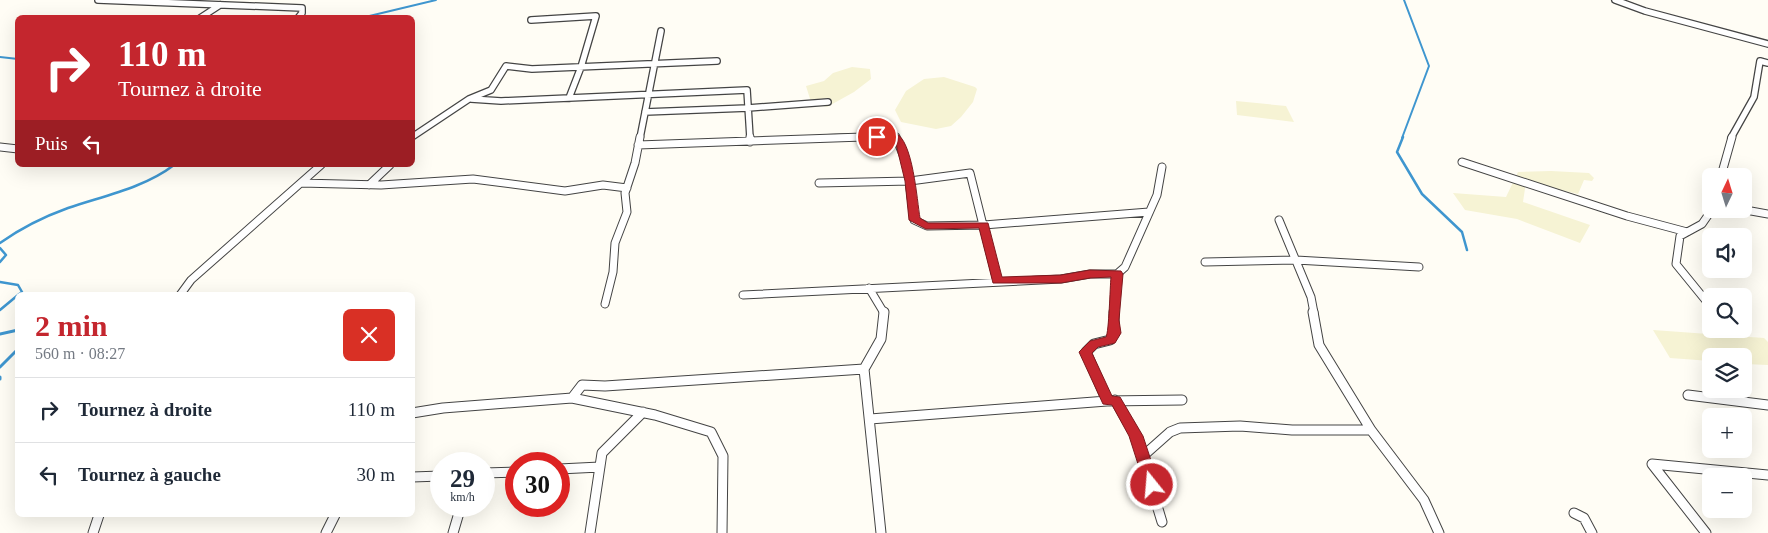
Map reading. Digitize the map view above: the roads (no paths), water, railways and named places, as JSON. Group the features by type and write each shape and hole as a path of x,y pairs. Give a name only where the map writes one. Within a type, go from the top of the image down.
{"street":[{"path":"98,0 302,8 300,15"},
{"path":"1615,0 1646,11 1768,44"},
{"path":"205,15 220,5"},
{"path":"531,20 596,16 581,67 568,98"},
{"path":"605,304 613,272 615,243 627,212 625,193 633,175 661,30"},
{"path":"415,135 468,99 491,90 506,66 532,68 581,67 717,61"},
{"path":"1723,168 1730,141 1754,97 1760,61 1768,63"},
{"path":"468,99 500,101 747,90 750,142"},
{"path":"645,112 748,108 828,102"},
{"path":"638,145 895,136 901,143 910,181 914,220 926,226 984,225 1149,212"},
{"path":"0,147 15,148"},
{"path":"1462,162 1627,216 1688,232"},
{"path":"182,292 191,280 319,167"},
{"path":"370,185 388,167"},
{"path":"743,296 1061,279 1090,274 1117,274 1125,267 1157,194 1162,167"},
{"path":"819,183 910,181 970,174 997,281"},
{"path":"301,183 370,185 473,179 565,190 603,185 627,188"},
{"path":"1752,211 1768,214"},
{"path":"1702,296 1676,264 1680,236 1702,224 1706,218"},
{"path":"1280,220 1311,297 1319,345 1372,430 1424,500 1439,533"},
{"path":"1205,262 1296,260 1419,267"},
{"path":"1117,274 1113,320 1114,333 1110,340 1094,344 1086,352 1111,400 1136,436 1162,522"},
{"path":"869,288 884,312 881,339 864,369 881,533"},
{"path":"572,398 582,385 605,386 864,369"},
{"path":"1688,395 1768,405"},
{"path":"415,412 442,408 572,398 643,412 710,432 722,456 722,533"},
{"path":"870,419 1111,400 1182,400"},
{"path":"590,533 602,453 643,412"},
{"path":"1143,456 1170,432 1180,428 1240,426 1292,430 1372,430"},
{"path":"1706,533 1652,464 1768,474"},
{"path":"570,468 600,467"},
{"path":"415,477 430,476"},
{"path":"1574,513 1584,518 1592,533"},
{"path":"93,533 98,517"},
{"path":"326,533 333,517"},
{"path":"453,533 458,517"}],"waterway":[{"path":"374,15 436,0"},
{"path":"1402,138 1429,66 1404,0"},
{"path":"0,57 15,59"},
{"path":"1403,137 1397,152 1422,194 1462,232 1467,250"},
{"path":"0,243 41,219 68,208 137,186 171,167"},
{"path":"0,248 6,255 0,262"},
{"path":"0,282 18,285 22,292"},
{"path":"0,310 15,298"},
{"path":"0,334 15,331"},
{"path":"0,367 15,352"}]}
